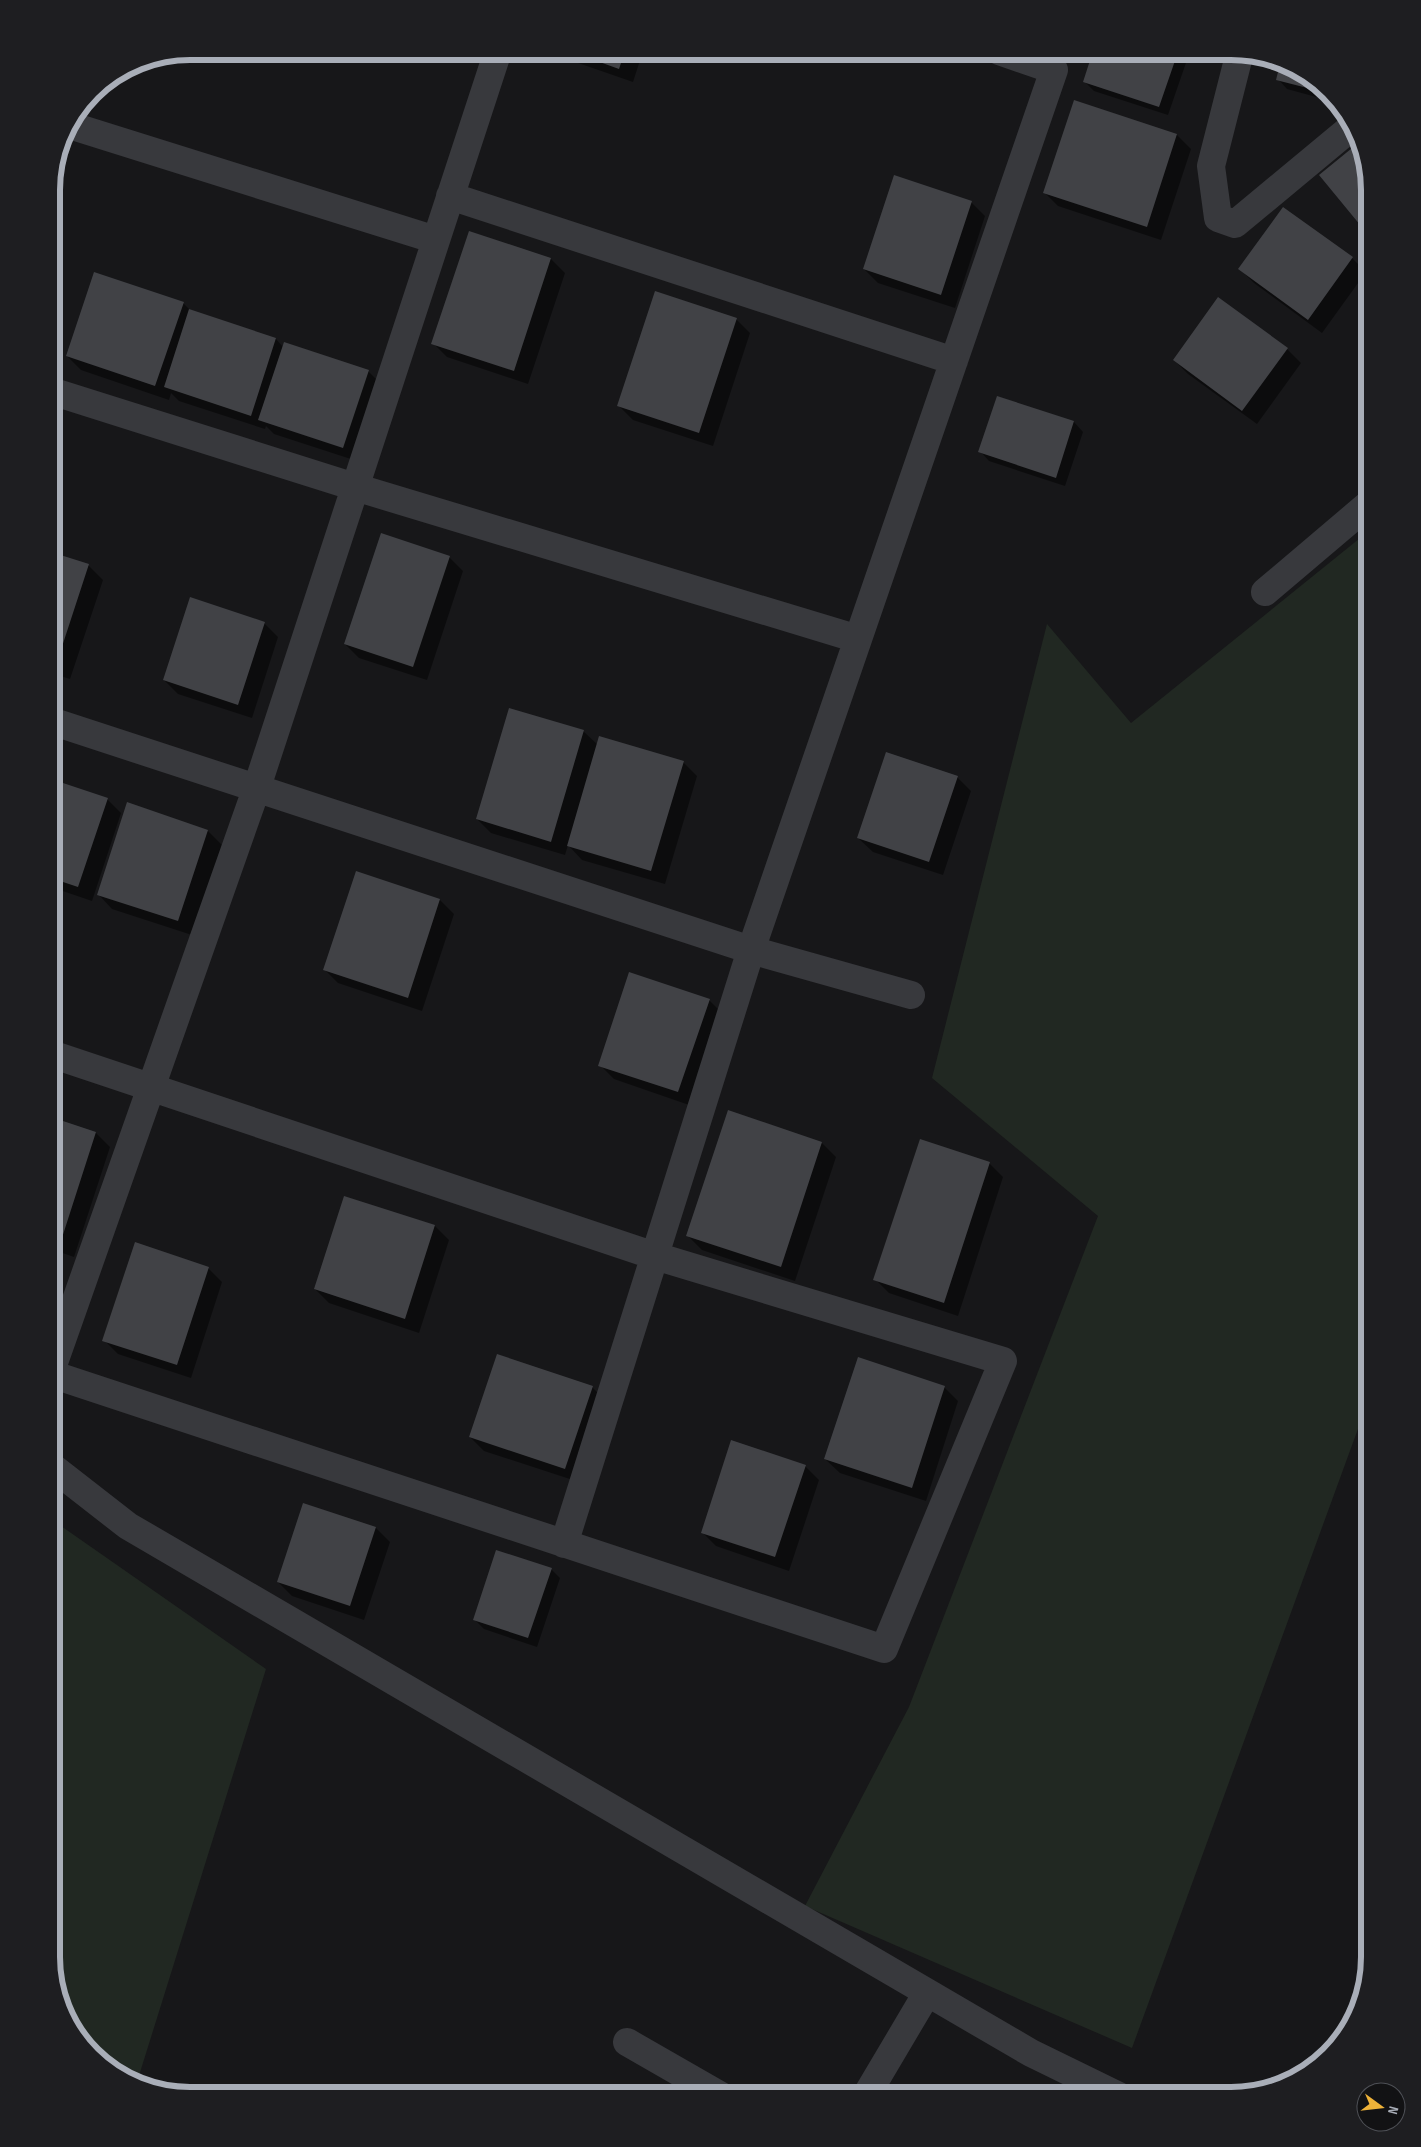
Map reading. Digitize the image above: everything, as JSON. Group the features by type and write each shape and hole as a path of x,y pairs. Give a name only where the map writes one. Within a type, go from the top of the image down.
{"street":[{"path":"60,1347 257,787 495,60"},
{"path":"1238,60 1210,166 1218,218 1234,224 1347,131"},
{"path":"564,1544 751,950 1057,61"},
{"path":"77,127 436,240"},
{"path":"450,196 954,361"},
{"path":"60,394 355,488 858,639"},
{"path":"1265,592 1361,511"},
{"path":"60,724 751,950 911,995"},
{"path":"60,1057 655,1256 1003,1361 884,1650 60,1376"},
{"path":"60,1473 128,1526 1031,2053 1101,2087"},
{"path":"871,2087 927,1993"},
{"path":"627,2042 706,2087"}],"shaded area":[{"path":"1361,537 1361,1421 1132,2048 805,1906 909,1707 1098,1216 932,1078 1047,624 1131,723"},
{"path":"60,1525 266,1669 139,2076 111,2060 87,2036 77,2022 70,2007 64,1991 61,1974"}],"building":[{"path":"594,60 622,60 619,69"},
{"path":"1090,60 1175,60 1159,107 1083,82"},
{"path":"1279,69 1296,77 1313,89 1276,80"},
{"path":"1074,100 1177,134 1147,227 1043,193"},
{"path":"1354,147 1360,173 1361,226 1319,175"},
{"path":"894,175 972,201 941,295 863,269"},
{"path":"1283,207 1353,257 1308,320 1238,269"},
{"path":"469,231 551,258 514,371 431,344"},
{"path":"94,272 184,302 155,386 66,356"},
{"path":"655,291 737,318 699,433 617,406"},
{"path":"1218,297 1288,348 1242,411 1173,360"},
{"path":"189,309 276,338 251,416 164,387"},
{"path":"284,342 369,370 343,448 258,420"},
{"path":"997,396 1074,421 1056,478 978,452"},
{"path":"381,533 450,556 413,667 344,644"},
{"path":"60,555 89,564 60,653"},
{"path":"190,597 265,622 238,705 163,680"},
{"path":"509,708 584,730 551,842 476,819"},
{"path":"599,736 684,761 651,871 567,846"},
{"path":"886,752 958,776 929,862 857,838"},
{"path":"60,782 108,798 78,887 60,881"},
{"path":"127,802 208,830 178,921 97,895"},
{"path":"356,871 440,899 408,998 323,970"},
{"path":"629,972 710,999 678,1092 598,1066"},
{"path":"728,1110 822,1142 781,1267 686,1236"},
{"path":"60,1120 96,1132 60,1244"},
{"path":"920,1139 990,1162 944,1303 873,1280"},
{"path":"344,1196 435,1225 405,1319 314,1289"},
{"path":"135,1242 209,1267 177,1365 102,1341"},
{"path":"497,1354 593,1386 565,1469 469,1437"},
{"path":"858,1357 945,1386 912,1488 824,1459"},
{"path":"731,1440 806,1465 775,1557 701,1533"},
{"path":"303,1503 376,1527 350,1606 277,1582"},
{"path":"496,1550 552,1568 528,1638 473,1620"}]}
